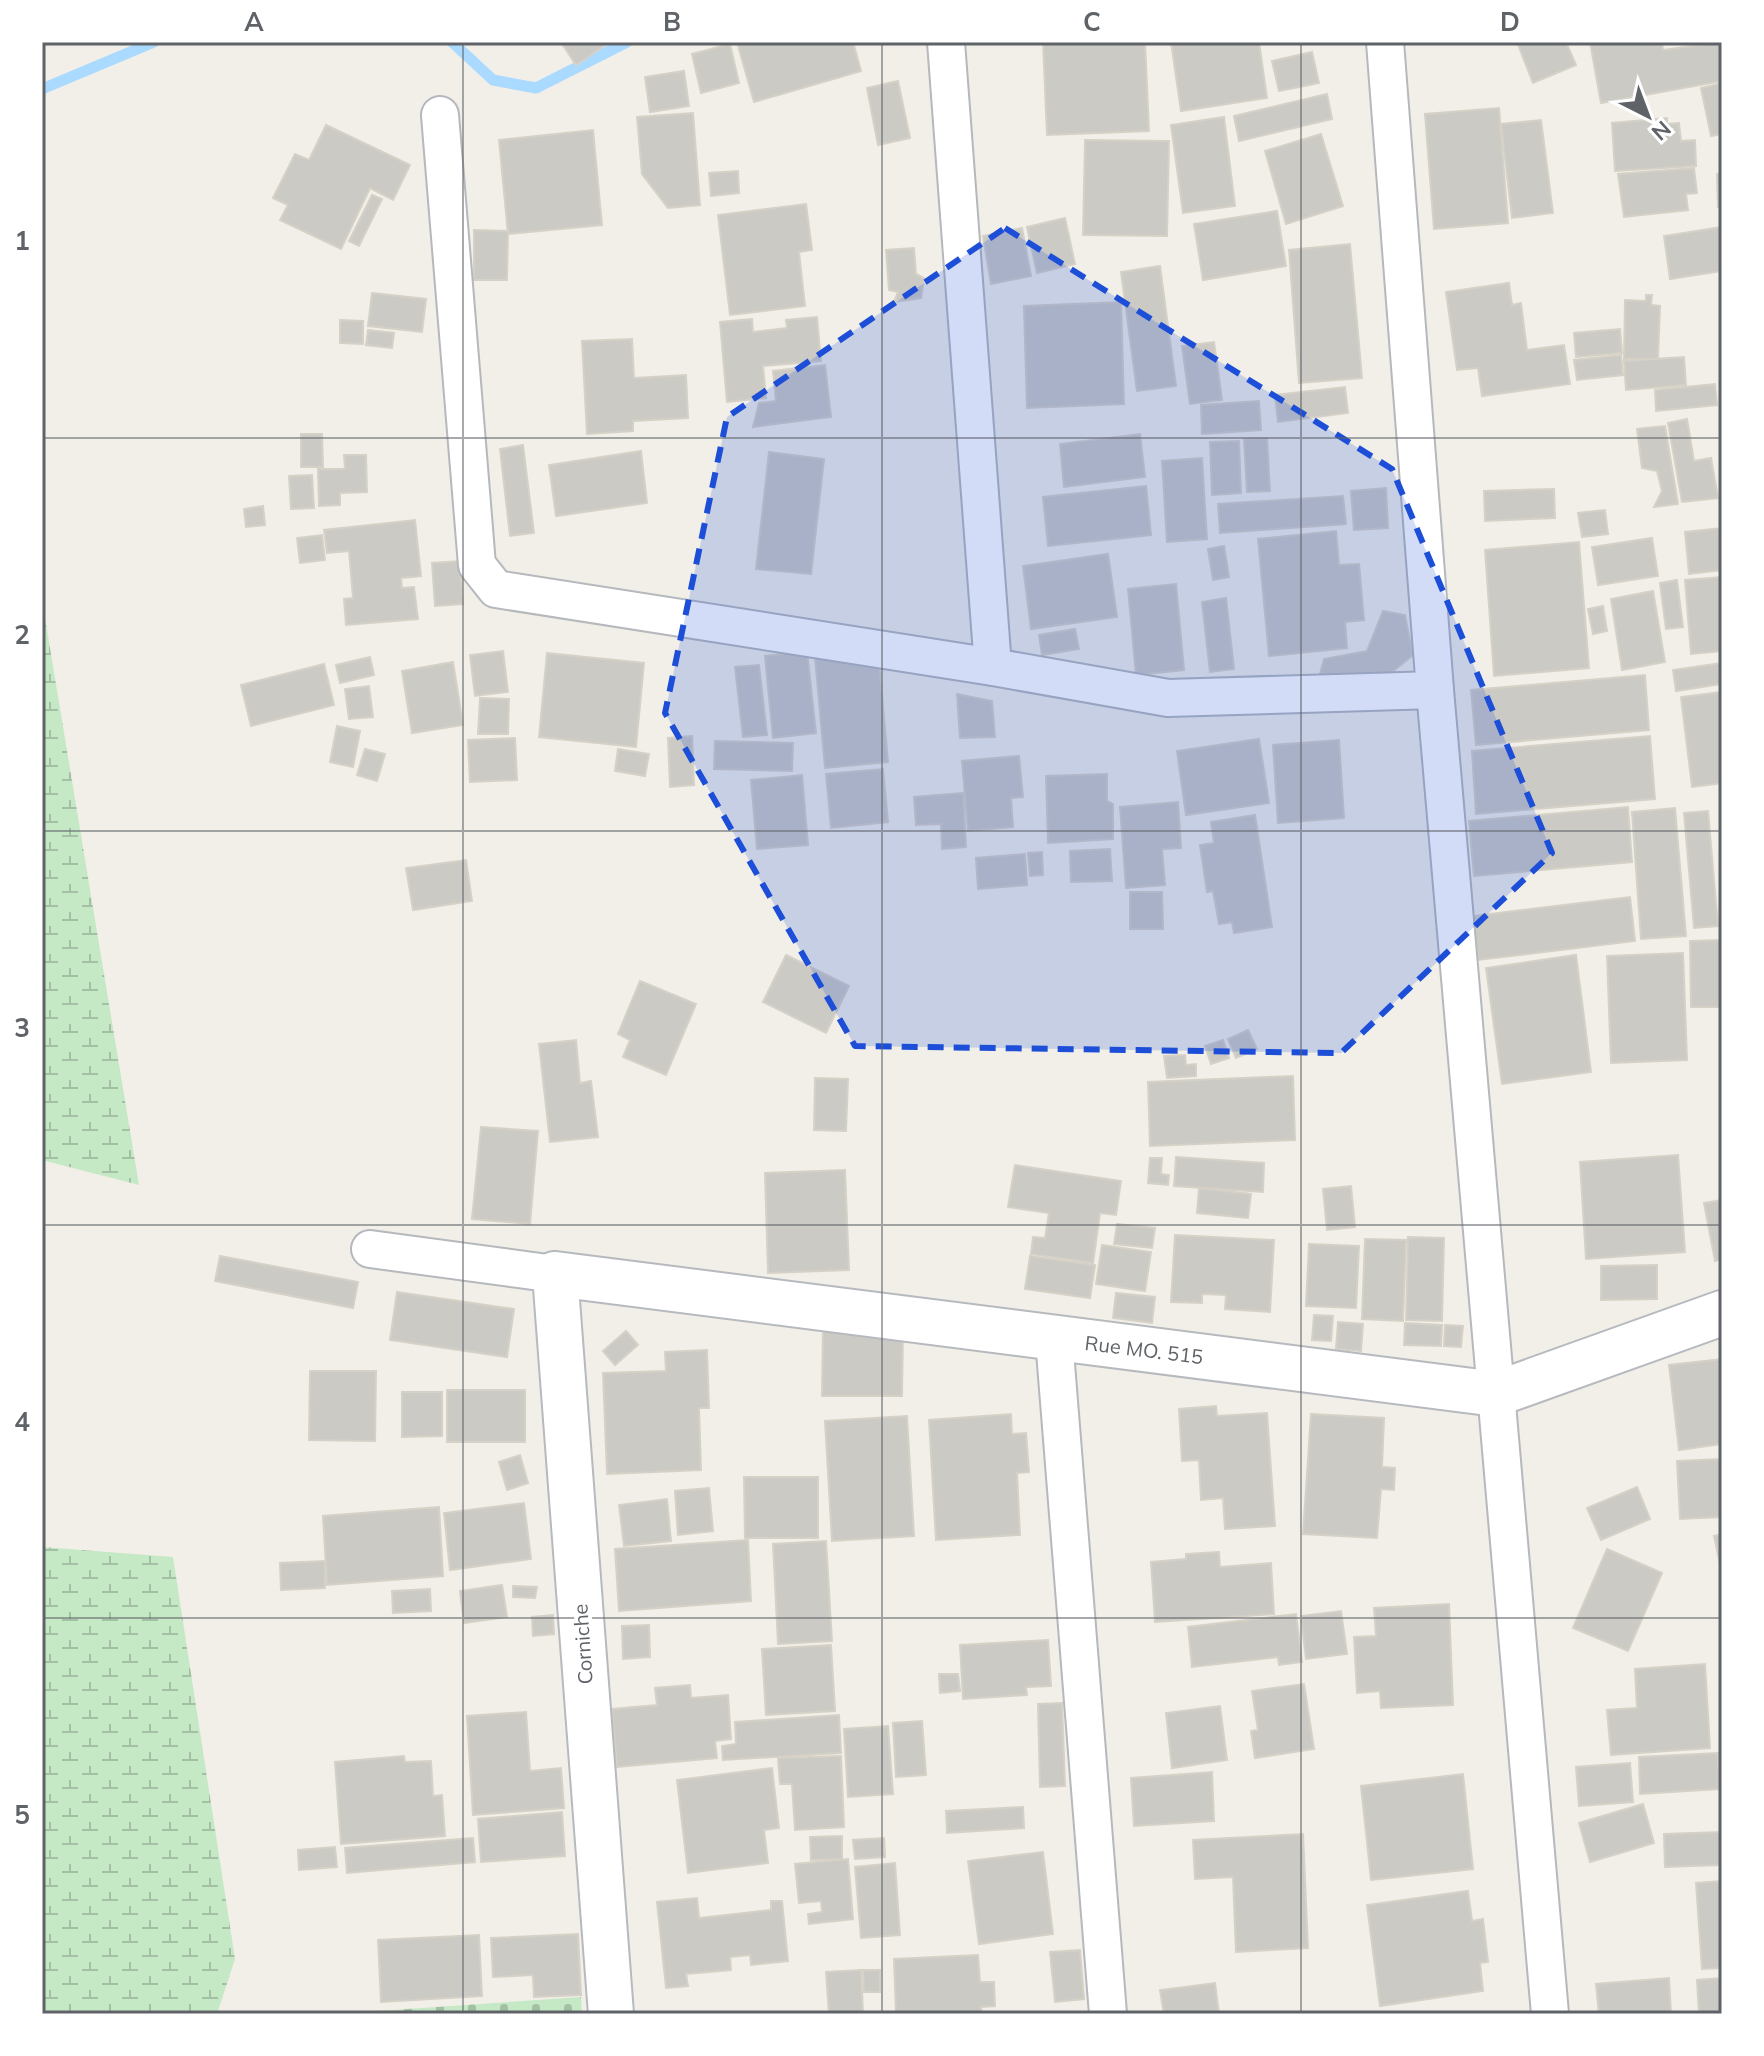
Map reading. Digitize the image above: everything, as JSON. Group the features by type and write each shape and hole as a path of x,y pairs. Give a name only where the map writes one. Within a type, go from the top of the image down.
{"street":[{"path":"946,42 993,667"},
{"path":"1385,42 1435,690 1550,2014"},
{"path":"440,115 477,565 496,589 993,667 1168,698 1435,690"},
{"path":"370,1249 555,1274"},
{"name":"Rue MO. 515","path":"555,1274 1496,1394 1722,1313"},
{"name":"Corniche","path":"555,1274 611,2014"},
{"path":"1054,1339 1108,2014"}],"highlighted area":[{"path":"1005,228 1392,469 1552,853 1341,1053 855,1046 665,713 727,417"}],"green space":[{"path":"42,600 139,1185 42,1160"},
{"path":"42,1547 173,1557 235,1959 217,2014 42,2014"},
{"path":"581,1997 582,2014 334,2014"}],"building":[{"path":"561,42 610,42 576,65"},
{"path":"737,42 853,42 861,71 754,102"},
{"path":"1043,42 1145,42 1149,131 1047,135"},
{"path":"1171,42 1259,42 1267,98 1181,111"},
{"path":"1517,42 1566,42 1576,65 1533,83"},
{"path":"1590,42 1662,42 1663,50 1722,42 1722,81 1601,103"},
{"path":"730,44 739,83 701,93 692,54"},
{"path":"1312,52 1319,83 1279,91 1272,61"},
{"path":"684,71 689,106 650,112 645,77"},
{"path":"898,81 910,138 878,145 867,88"},
{"path":"1722,83 1722,134 1711,136 1701,88"},
{"path":"1327,94 1332,119 1239,141 1234,116"},
{"path":"1499,108 1508,223 1434,229 1425,114"},
{"path":"693,113 700,205 668,208 642,174 637,117"},
{"path":"1224,117 1235,206 1183,213 1171,125"},
{"path":"1667,118 1667,124 1679,123 1681,141 1695,140 1696,166 1615,171 1612,123"},
{"path":"1541,120 1553,213 1512,218 1501,124"},
{"path":"326,125 410,165 393,200 370,188 341,249 280,220 288,205 273,198 295,154 309,160"},
{"path":"593,130 602,225 508,234 499,140"},
{"path":"1321,134 1343,206 1286,224 1265,151"},
{"path":"1085,140 1169,141 1167,236 1083,235"},
{"path":"1694,168 1697,193 1686,194 1688,210 1624,217 1618,174"},
{"path":"738,171 739,193 711,196 709,173"},
{"path":"1722,173 1722,207 1718,207 1717,174"},
{"path":"372,195 382,199 359,246 349,241"},
{"path":"806,204 812,250 799,252 805,306 730,315 718,215"},
{"path":"1277,211 1286,266 1203,280 1194,224"},
{"path":"1065,218 1075,264 1037,273 1027,227"},
{"path":"1722,227 1722,271 1670,279 1664,236"},
{"path":"1022,228 1031,276 991,284 983,236"},
{"path":"474,230 508,231 507,280 474,280"},
{"path":"1350,244 1362,378 1299,383 1289,250"},
{"path":"914,248 916,274 924,278 921,298 894,302 898,292 889,290 886,250"},
{"path":"1160,266 1176,386 1137,391 1121,272"},
{"path":"1509,283 1512,305 1521,303 1527,350 1564,345 1570,384 1482,396 1478,368 1457,370 1446,292"},
{"path":"372,293 426,299 422,332 368,326"},
{"path":"1646,295 1652,295 1651,305 1660,306 1658,359 1624,359 1625,300 1646,301"},
{"path":"1121,302 1124,404 1027,408 1024,306"},
{"path":"817,317 821,361 763,366 766,398 727,402 720,322 752,319 753,332 787,328 786,320"},
{"path":"340,320 363,321 363,344 340,343"},
{"path":"1620,329 1622,353 1576,357 1574,333"},
{"path":"368,330 394,333 392,348 366,345"},
{"path":"632,339 634,378 686,375 688,418 633,421 633,431 587,434 582,341"},
{"path":"1214,342 1222,400 1190,404 1182,346"},
{"path":"1621,355 1623,375 1577,380 1574,360"},
{"path":"1684,357 1686,385 1626,390 1624,361"},
{"path":"825,365 831,417 753,427 759,403 776,401 773,371"},
{"path":"1715,384 1717,405 1656,411 1655,390"},
{"path":"1345,387 1348,413 1278,422 1275,395"},
{"path":"1259,401 1261,430 1202,434 1201,405"},
{"path":"1687,419 1694,461 1711,458 1718,498 1682,502 1668,423"},
{"path":"1665,426 1678,504 1654,507 1662,491 1657,471 1642,468 1637,429"},
{"path":"301,434 322,434 323,467 301,467"},
{"path":"1140,434 1145,477 1064,487 1060,444"},
{"path":"1267,438 1270,491 1247,492 1244,439"},
{"path":"1239,441 1241,493 1212,495 1210,442"},
{"path":"523,445 534,533 510,536 500,449"},
{"path":"641,451 647,503 556,516 549,465"},
{"path":"769,452 824,459 811,574 756,569"},
{"path":"344,455 366,455 367,492 340,493 340,505 319,506 318,469 345,469"},
{"path":"1202,458 1207,539 1167,542 1162,461"},
{"path":"312,475 314,508 291,509 289,476"},
{"path":"1146,486 1151,535 1048,546 1043,497"},
{"path":"1386,488 1388,528 1354,530 1351,491"},
{"path":"1554,489 1555,518 1485,521 1484,491"},
{"path":"1343,496 1346,524 1220,533 1218,504"},
{"path":"263,506 265,525 246,527 244,509"},
{"path":"1605,510 1608,534 1582,537 1578,513"},
{"path":"415,520 421,576 401,578 402,588 414,587 418,619 346,625 344,599 353,598 349,551 327,553 324,530"},
{"path":"1722,528 1722,570 1689,574 1685,532"},
{"path":"1336,531 1339,565 1359,564 1364,620 1345,622 1347,648 1269,656 1258,539"},
{"path":"322,535 325,560 300,563 297,538"},
{"path":"1652,538 1658,576 1598,585 1592,547"},
{"path":"1579,542 1589,668 1494,676 1485,550"},
{"path":"1224,546 1229,577 1213,580 1208,549"},
{"path":"1108,554 1117,617 1031,629 1023,566"},
{"path":"460,561 463,604 435,606 432,563"},
{"path":"1722,577 1722,651 1691,654 1685,580"},
{"path":"1677,580 1683,627 1666,629 1660,583"},
{"path":"1176,584 1184,670 1136,675 1128,589"},
{"path":"1653,591 1665,662 1622,670 1611,599"},
{"path":"1226,598 1234,669 1210,672 1202,602"},
{"path":"1603,606 1607,631 1593,634 1588,609"},
{"path":"1383,611 1405,615 1413,655 1375,686 1318,681 1324,659 1367,651"},
{"path":"1075,629 1079,649 1042,655 1039,635"},
{"path":"503,651 508,692 475,696 470,655"},
{"path":"807,651 816,733 773,738 765,656"},
{"path":"878,651 888,762 825,768 815,657"},
{"path":"547,653 644,663 636,747 539,737"},
{"path":"370,657 374,675 340,683 336,665"},
{"path":"453,662 463,725 412,733 402,671"},
{"path":"1722,663 1722,684 1676,691 1673,670"},
{"path":"324,664 334,705 251,726 241,685"},
{"path":"759,665 767,735 743,737 735,667"},
{"path":"1645,675 1649,730 1476,745 1471,690"},
{"path":"369,686 373,717 349,719 345,689"},
{"path":"1722,692 1722,783 1692,787 1681,697"},
{"path":"957,694 992,701 995,737 960,738"},
{"path":"480,698 509,699 508,734 478,734"},
{"path":"337,726 360,731 353,767 330,762"},
{"path":"692,736 694,785 670,787 668,738"},
{"path":"1650,736 1655,799 1476,814 1472,751"},
{"path":"515,738 517,780 470,782 468,740"},
{"path":"1259,739 1269,803 1186,815 1177,751"},
{"path":"1339,740 1344,818 1278,823 1273,745"},
{"path":"715,741 793,743 792,771 714,769"},
{"path":"365,749 385,754 377,781 357,775"},
{"path":"618,749 649,754 645,776 615,771"},
{"path":"1019,756 1023,797 1011,798 1013,827 968,831 962,761"},
{"path":"883,769 888,822 831,828 826,774"},
{"path":"1107,774 1107,801 1113,804 1113,839 1048,843 1046,776"},
{"path":"802,775 808,845 757,849 751,780"},
{"path":"963,793 966,847 942,849 941,824 916,825 914,797"},
{"path":"1178,802 1181,848 1162,849 1165,885 1126,888 1120,807"},
{"path":"1628,807 1632,862 1474,876 1469,821"},
{"path":"1675,808 1686,936 1641,939 1632,812"},
{"path":"1708,811 1718,926 1694,928 1684,813"},
{"path":"1255,815 1272,927 1234,933 1232,922 1219,924 1213,891 1207,892 1200,845 1214,843 1211,822"},
{"path":"1110,849 1112,881 1071,882 1070,851"},
{"path":"1042,852 1043,875 1030,876 1028,853"},
{"path":"1025,854 1027,885 978,889 976,858"},
{"path":"466,860 472,901 413,910 406,868"},
{"path":"1130,892 1162,892 1163,929 1130,929"},
{"path":"1630,897 1635,941 1478,960 1473,916"},
{"path":"1722,940 1722,1007 1691,1007 1690,941"},
{"path":"1683,953 1687,1060 1611,1063 1607,956"},
{"path":"786,955 849,986 826,1033 763,1002"},
{"path":"1576,955 1591,1072 1502,1084 1486,968"},
{"path":"640,981 696,1004 666,1075 623,1057 630,1040 618,1034"},
{"path":"1248,1030 1257,1049 1236,1058 1228,1039"},
{"path":"576,1040 580,1083 591,1081 598,1137 550,1142 539,1044"},
{"path":"1223,1040 1229,1058 1211,1064 1205,1046"},
{"path":"1185,1055 1186,1065 1196,1064 1196,1076 1167,1078 1164,1056"},
{"path":"1293,1076 1295,1140 1150,1146 1148,1082"},
{"path":"815,1078 848,1079 846,1131 814,1130"},
{"path":"481,1127 538,1131 530,1224 472,1219"},
{"path":"1678,1155 1685,1252 1586,1259 1580,1162"},
{"path":"1176,1157 1264,1163 1263,1192 1174,1186"},
{"path":"1150,1158 1162,1158 1161,1174 1169,1175 1168,1185 1148,1183"},
{"path":"1015,1165 1121,1181 1116,1215 1100,1213 1093,1263 1031,1254 1033,1237 1045,1238 1049,1213 1008,1207"},
{"path":"845,1170 849,1270 768,1273 765,1173"},
{"path":"1351,1186 1355,1227 1327,1230 1323,1189"},
{"path":"1199,1188 1251,1194 1248,1218 1197,1213"},
{"path":"1722,1200 1722,1259 1715,1261 1704,1203"},
{"path":"1117,1224 1155,1228 1152,1248 1114,1244"},
{"path":"1175,1235 1274,1240 1270,1312 1225,1309 1226,1295 1202,1294 1202,1303 1171,1302"},
{"path":"1408,1237 1444,1238 1442,1321 1406,1320"},
{"path":"1365,1239 1406,1240 1403,1321 1362,1319"},
{"path":"1309,1244 1359,1246 1356,1308 1306,1306"},
{"path":"1102,1245 1151,1252 1145,1291 1096,1284"},
{"path":"220,1256 358,1282 353,1308 215,1281"},
{"path":"1030,1256 1095,1265 1090,1298 1025,1289"},
{"path":"1657,1265 1657,1299 1601,1300 1601,1266"},
{"path":"397,1292 514,1309 507,1357 390,1340"},
{"path":"1116,1293 1155,1297 1152,1323 1113,1318"},
{"path":"1314,1315 1333,1316 1331,1341 1312,1340"},
{"path":"1338,1322 1363,1324 1361,1351 1336,1349"},
{"path":"1405,1323 1442,1325 1441,1346 1404,1345"},
{"path":"1445,1325 1463,1326 1461,1347 1444,1346"},
{"path":"823,1329 903,1329 902,1396 822,1396"},
{"path":"626,1331 638,1345 615,1365 603,1351"},
{"path":"707,1350 709,1408 699,1408 701,1470 607,1474 603,1373 666,1371 665,1352"},
{"path":"1722,1359 1722,1444 1679,1450 1669,1365"},
{"path":"310,1371 376,1371 375,1441 309,1440"},
{"path":"447,1390 525,1390 525,1442 447,1442"},
{"path":"402,1392 442,1392 442,1436 402,1437"},
{"path":"1216,1406 1217,1416 1267,1413 1275,1526 1225,1529 1223,1498 1201,1500 1199,1460 1182,1461 1179,1409"},
{"path":"1011,1414 1012,1434 1026,1433 1029,1472 1017,1473 1020,1535 936,1540 929,1420"},
{"path":"1311,1414 1384,1418 1382,1467 1395,1468 1394,1490 1381,1489 1377,1538 1303,1534"},
{"path":"907,1416 914,1536 832,1541 825,1421"},
{"path":"520,1455 528,1483 507,1490 499,1462"},
{"path":"1722,1459 1722,1517 1680,1519 1677,1461"},
{"path":"744,1477 818,1477 818,1538 745,1538"},
{"path":"1637,1487 1650,1519 1601,1540 1587,1508"},
{"path":"709,1488 713,1531 678,1535 675,1491"},
{"path":"667,1499 671,1541 624,1546 619,1505"},
{"path":"524,1503 531,1559 450,1570 444,1513"},
{"path":"439,1507 443,1576 327,1585 323,1516"},
{"path":"1722,1534 1722,1573 1714,1536"},
{"path":"748,1540 751,1601 619,1611 615,1549"},
{"path":"826,1541 832,1641 778,1644 773,1544"},
{"path":"1607,1549 1662,1573 1628,1651 1573,1628"},
{"path":"1219,1552 1220,1567 1271,1563 1274,1614 1155,1622 1151,1562 1186,1559 1186,1554"},
{"path":"325,1561 325,1588 281,1590 280,1563"},
{"path":"502,1585 507,1617 464,1623 460,1591"},
{"path":"513,1586 537,1587 535,1598 513,1597"},
{"path":"430,1589 431,1611 393,1613 392,1591"},
{"path":"1449,1604 1453,1705 1381,1708 1380,1691 1357,1693 1354,1637 1376,1636 1374,1608"},
{"path":"1341,1611 1347,1654 1306,1659 1301,1616"},
{"path":"1296,1614 1302,1662 1279,1665 1278,1657 1192,1667 1188,1627"},
{"path":"553,1615 554,1634 533,1636 532,1617"},
{"path":"649,1625 650,1657 623,1659 622,1626"},
{"path":"1048,1640 1051,1686 1026,1687 1027,1695 963,1699 960,1645"},
{"path":"831,1645 835,1711 766,1715 762,1649"},
{"path":"1705,1664 1710,1748 1611,1755 1607,1710 1637,1708 1635,1669"},
{"path":"939,1674 958,1674 960,1691 940,1693"},
{"path":"1304,1684 1314,1749 1255,1758 1251,1731 1258,1730 1252,1691"},
{"path":"690,1685 691,1698 728,1695 731,1739 715,1741 717,1758 617,1767 612,1709 657,1705 655,1688"},
{"path":"1062,1703 1065,1786 1040,1787 1038,1704"},
{"path":"1220,1706 1227,1760 1172,1768 1166,1713"},
{"path":"526,1712 530,1771 561,1768 564,1808 473,1815 467,1716"},
{"path":"839,1715 841,1753 723,1760 722,1746 736,1744 735,1722"},
{"path":"922,1721 926,1775 896,1777 893,1723"},
{"path":"888,1726 893,1794 848,1797 844,1729"},
{"path":"1718,1753 1719,1789 1640,1794 1639,1757"},
{"path":"404,1756 405,1762 431,1761 433,1796 442,1795 445,1836 341,1844 335,1762"},
{"path":"841,1756 844,1827 795,1830 792,1784 780,1784 778,1758"},
{"path":"1630,1763 1633,1802 1579,1806 1576,1767"},
{"path":"772,1768 779,1828 764,1830 768,1863 688,1873 677,1780"},
{"path":"1212,1772 1214,1821 1134,1826 1131,1778"},
{"path":"1463,1774 1473,1869 1371,1880 1361,1786"},
{"path":"1643,1804 1654,1843 1590,1862 1579,1823"},
{"path":"1023,1807 1024,1828 947,1833 946,1811"},
{"path":"562,1812 565,1856 481,1862 478,1819"},
{"path":"1722,1832 1722,1865 1665,1867 1664,1834"},
{"path":"1303,1834 1308,1948 1236,1952 1233,1877 1195,1879 1193,1840"},
{"path":"842,1836 842,1859 811,1860 810,1837"},
{"path":"473,1838 475,1862 347,1873 345,1848"},
{"path":"884,1838 885,1857 855,1859 853,1840"},
{"path":"335,1847 337,1867 299,1870 298,1850"},
{"path":"1043,1852 1053,1934 979,1944 968,1861"},
{"path":"848,1859 853,1919 809,1924 808,1914 822,1912 821,1901 799,1903 795,1864"},
{"path":"895,1863 900,1935 861,1938 855,1867"},
{"path":"1722,1881 1722,1968 1702,1969 1696,1883"},
{"path":"1468,1891 1472,1921 1483,1919 1488,1962 1480,1963 1483,1991 1380,2006 1367,1905"},
{"path":"697,1898 699,1918 771,1910 771,1901 782,1901 788,1961 751,1965 750,1955 730,1957 731,1970 686,1974 688,1986 666,1988 657,1902"},
{"path":"578,1934 581,1995 534,1997 533,1975 493,1977 491,1938"},
{"path":"479,1935 482,1996 381,2002 378,1940"},
{"path":"1080,1950 1084,1999 1055,2002 1050,1952"},
{"path":"978,1955 980,1982 994,1982 995,2006 981,2007 982,2014 896,2014 894,1959"},
{"path":"861,1970 863,2014 829,2014 826,1972"},
{"path":"863,1970 880,1970 880,1992 864,1992"},
{"path":"1669,1978 1671,2014 1599,2014 1596,1984"},
{"path":"1722,1978 1722,2014 1699,2014 1697,1980"},
{"path":"1215,1983 1219,2014 1164,2014 1160,1990"}],"waterway":[{"path":"42,89 154,42"},
{"path":"452,42 493,80 536,88 627,42"}]}
